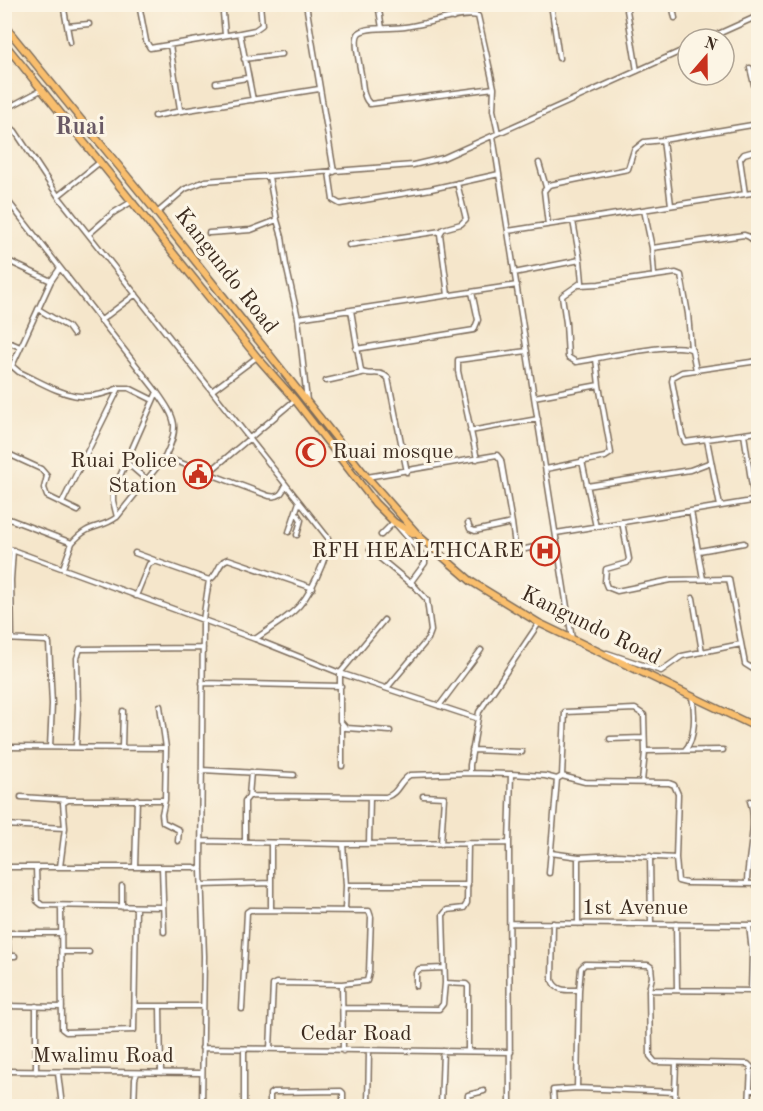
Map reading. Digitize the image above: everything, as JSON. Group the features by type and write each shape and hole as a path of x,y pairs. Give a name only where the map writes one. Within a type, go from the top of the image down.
{"highway":[{"name":"Kangundo Road","path":"4,25 144,196 307,404 420,537 472,582 539,623 759,728"},
{"name":"Kangundo Road","path":"4,43 257,357 295,399 375,503 394,522 420,537"},
{"path":"133,202 144,196"},
{"path":"375,503 379,502 383,495"}],"street":[{"path":"63,4 70,42"},
{"path":"139,4 148,46 152,49 255,30 262,25 260,4"},
{"path":"306,4 332,172 333,200 340,204 499,174"},
{"path":"378,4 382,28"},
{"path":"450,4 453,18"},
{"path":"551,4 559,58"},
{"path":"626,4 637,71"},
{"path":"672,4 675,18"},
{"path":"223,13 225,35"},
{"path":"494,88 378,104 368,102 363,89 357,37 363,31 425,25 453,18 478,16 494,88 493,110 498,134"},
{"path":"734,27 759,16"},
{"path":"67,27 89,24"},
{"path":"240,33 253,100"},
{"path":"170,45 182,111"},
{"path":"157,213 185,189 200,182 429,162 498,134 676,53"},
{"path":"244,59 282,54"},
{"path":"750,68 759,101"},
{"path":"216,82 247,78"},
{"path":"155,116 319,88"},
{"path":"4,110 43,89"},
{"path":"4,122 15,131 58,196 328,538 329,544 312,588 299,608 255,639"},
{"path":"546,187 554,183 628,169 637,146 644,141 758,125"},
{"path":"493,136 572,639"},
{"path":"663,140 671,206"},
{"path":"745,194 741,159 744,154 759,150"},
{"path":"58,196 101,161"},
{"path":"538,164 546,187 544,192 548,225"},
{"path":"269,176 298,318 307,404"},
{"path":"349,244 441,231 461,224 466,219 457,183"},
{"path":"508,231 759,192"},
{"path":"4,196 157,393 175,421 173,435 165,457 148,481 117,517 109,523 87,529 72,543 63,568"},
{"path":"89,234 113,213 133,202"},
{"path":"644,210 652,248 654,275"},
{"path":"209,233 251,230 277,220"},
{"path":"573,221 580,260 582,279 580,285"},
{"path":"441,231 448,295"},
{"path":"652,248 744,235 753,238 759,264"},
{"path":"4,259 51,281"},
{"path":"514,273 580,260"},
{"path":"60,268 51,281 12,364 15,369 69,395 81,398 119,388 129,388 153,400"},
{"path":"691,348 685,346 652,349 576,362 568,357 562,296 580,285 654,275 676,273 681,275 696,370"},
{"path":"298,318 516,285"},
{"path":"357,349 474,330 478,320 472,291"},
{"path":"100,321 136,294"},
{"path":"38,309 68,327 73,334"},
{"path":"351,310 362,373"},
{"path":"4,340 20,347"},
{"path":"477,459 458,372 458,360 527,351"},
{"path":"213,390 257,357"},
{"path":"546,469 605,457 611,453 596,359"},
{"path":"759,361 676,374 672,381 683,439 689,442 759,432"},
{"path":"326,381 362,373 381,373 388,378 407,472"},
{"path":"534,397 599,386"},
{"path":"62,504 119,388"},
{"path":"117,517 112,498 157,393"},
{"path":"207,474 295,399"},
{"path":"470,431 538,419"},
{"path":"556,533 756,500 744,434"},
{"path":"707,440 720,506"},
{"path":"4,452 45,472 47,479 45,493 78,512"},
{"path":"367,477 407,472 494,455 500,458 515,546 521,550 557,542"},
{"path":"165,457 276,497 281,495 286,485"},
{"path":"582,461 596,527"},
{"path":"126,462 148,481"},
{"path":"587,486 690,470 711,462"},
{"path":"289,532 299,501"},
{"path":"692,511 703,579"},
{"path":"296,512 301,520 297,535"},
{"path":"4,517 72,543"},
{"path":"381,535 394,522 426,560 412,580 412,585"},
{"path":"622,522 629,559 627,563 606,569 605,582 611,590 617,591 671,580 729,579 745,664 753,669 759,668"},
{"path":"468,523 470,529 475,531 512,523"},
{"path":"699,551 744,543"},
{"path":"4,548 255,639 340,673 476,718"},
{"path":"12,639 13,550"},
{"path":"370,550 427,600 430,634 387,688"},
{"path":"135,553 209,580 213,579 221,563 228,559 312,588"},
{"path":"136,596 150,564 155,561"},
{"path":"4,580 11,580"},
{"path":"202,1107 202,648 203,620 209,580"},
{"path":"693,598 702,652"},
{"path":"342,766 340,673 384,620"},
{"path":"470,773 476,718 539,623"},
{"path":"4,639 49,643 52,704 50,747"},
{"path":"598,651 629,659 657,671 664,669 679,657 741,644"},
{"path":"76,747 77,658 80,649 202,648"},
{"path":"439,706 481,651"},
{"path":"202,683 340,686"},
{"path":"686,750 691,740 694,707 692,696"},
{"path":"694,707 705,702"},
{"path":"160,706 166,748 163,822 179,830 178,841"},
{"path":"562,776 565,712 635,709 644,715 645,752 642,782"},
{"path":"122,747 123,711"},
{"path":"342,725 346,728 390,732"},
{"path":"610,739 644,738"},
{"path":"4,747 166,748"},
{"path":"472,750 522,752"},
{"path":"645,752 647,750 723,750"},
{"path":"202,770 294,775"},
{"path":"245,842 245,801 249,796 251,772"},
{"path":"249,796 370,797 392,795 410,775 470,773 545,776 556,779 562,776 585,782 669,783 677,789 676,877 678,881 681,883 759,884"},
{"path":"510,1107 511,774"},
{"path":"549,873 556,779"},
{"path":"423,796 444,797 441,844"},
{"path":"21,797 69,800 165,800"},
{"path":"369,844 370,797"},
{"path":"135,867 137,799"},
{"path":"60,867 65,828 63,803 69,800"},
{"path":"747,883 752,832 750,801"},
{"path":"4,825 65,828"},
{"path":"203,841 343,844 509,843"},
{"path":"271,843 271,909"},
{"path":"342,1008 439,1009 443,1004 445,983 443,915 447,910 466,906 468,843"},
{"path":"343,844 345,910"},
{"path":"551,853 579,857 617,855 676,858"},
{"path":"650,856 651,924"},
{"path":"578,924 579,857"},
{"path":"4,867 194,867 201,870"},
{"path":"36,867 36,890 39,904 162,907"},
{"path":"162,867 164,932"},
{"path":"202,885 271,884"},
{"path":"346,885 468,885"},
{"path":"122,886 122,907"},
{"path":"62,906 62,1029 66,1032 133,1032 135,1024 136,908"},
{"path":"242,1009 246,914 250,910 366,910 370,913 369,972 365,982 276,983 273,985 270,1049"},
{"name":"1st Avenue","path":"511,923 759,925"},
{"path":"553,923 553,984 560,989 579,990"},
{"path":"676,924 677,990"},
{"path":"749,925 752,952 751,991"},
{"path":"15,956 7,956 6,933 62,933"},
{"path":"62,952 89,952"},
{"path":"577,1088 581,969 585,964 648,965 651,968 652,977 649,990 650,1056 655,1062 748,1064 751,1090 749,1107"},
{"path":"416,986 416,973 419,969 444,968"},
{"path":"445,983 466,984 468,987 468,1051"},
{"path":"342,984 343,1051"},
{"path":"649,990 759,991"},
{"path":"4,1006 62,1007"},
{"path":"36,1006 36,1072"},
{"path":"135,1006 203,1006"},
{"path":"160,1006 161,1073"},
{"name":"Cedar Road","path":"202,1048 511,1052"},
{"path":"243,1106 244,1049"},
{"path":"368,1107 369,1051"},
{"path":"441,1107 443,1051"},
{"path":"676,1063 676,1107"},
{"name":"Mwalimu Road","path":"4,1071 202,1073"},
{"path":"58,1073 62,1107"},
{"path":"134,1107 137,1073"},
{"path":"554,1107 553,1090 577,1088 675,1092"},
{"path":"751,1090 759,1090"},
{"path":"270,1107 270,1094 273,1092 341,1091 343,1107"},
{"path":"467,1107 467,1097 470,1093 484,1091"}],"place":[{"name":"Ruai mosque","path":"311,452"},
{"name":"Ruai Police Station","path":"198,474"},
{"name":"RFH HEALTHCARE","path":"545,551"}],"district":[{"name":"Ruai","path":"80,128"}]}
